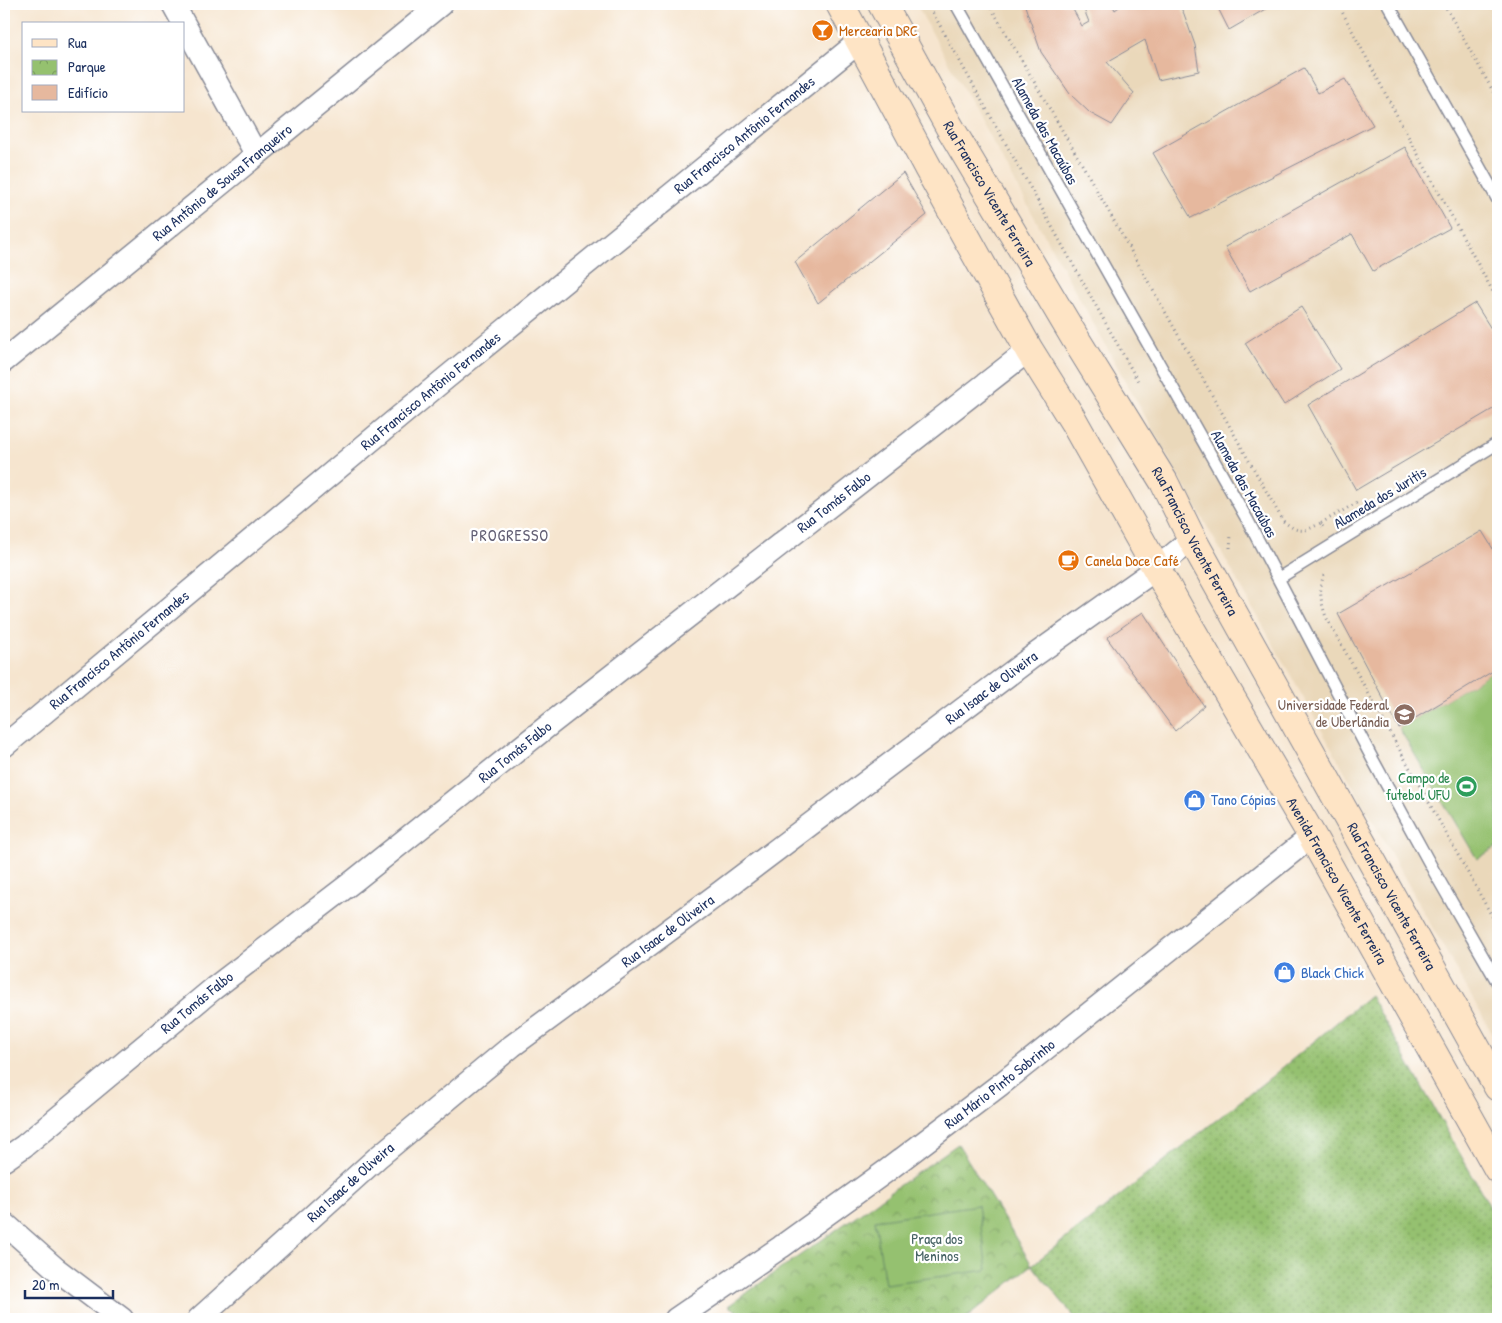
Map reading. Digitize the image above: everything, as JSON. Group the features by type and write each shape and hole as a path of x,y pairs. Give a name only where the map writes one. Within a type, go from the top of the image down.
{"main road":[{"path":"840,4 1029,350 1079,430 1156,569"},
{"name":"Rua Francisco Vicente Ferreira","path":"882,4 959,143 1164,482 1192,539 1498,1087"},
{"name":"Avenida Francisco Vicente Ferreira","path":"1156,569 1312,836 1498,1169"}],"street":[{"path":"173,4 183,22"},
{"name":"Rua Antônio de Sousa Franqueiro","path":"4,361 441,4"},
{"path":"185,26 256,154"},
{"name":"Rua Francisco Antônio Fernandes","path":"4,746 446,378 860,41"},
{"name":"Rua Tomás Falbo","path":"4,1160 24,1146 213,989 355,880 554,721 1029,350"},
{"name":"Rua Isaac de Oliveira","path":"199,1319 377,1158 512,1046 718,894 1032,657 1156,569 1192,539"},
{"name":"Rua Mário Pinto Sobrinho","path":"676,1319 781,1247 885,1172 993,1090 1312,836"},
{"path":"4,1223 56,1269 122,1319"}],"lane":[{"name":"Alameda das Macaúbas","path":"956,4 1248,522 1373,760 1436,875 1498,982"},
{"path":"1388,4 1498,200"},
{"name":"Alameda dos Juritis","path":"1279,578 1498,443"}],"path":[{"path":"928,4 1139,383"},
{"path":"989,4 1283,521 1294,530 1301,531 1321,523 1341,560 1326,570 1320,585 1321,600 1326,617 1498,927"},
{"path":"1338,4 1402,126 1498,301"},
{"path":"1444,4 1498,100"},
{"path":"1226,539 1231,548"}],"shaded area":[{"name":"Universidade Federal de Uberlândia","path":"916,4 1498,4 1498,1044 1127,384"}],"green space":[{"name":"Campo de futebol UFU","path":"1498,668 1498,846 1477,859 1399,728"},
{"path":"1370,995 1498,1221 1498,1319 1076,1319 1032,1265 1271,1077"},
{"name":"Praça dos Meninos","path":"958,1144 1032,1265 965,1319 751,1319 728,1306"},
{"path":"978,1205 987,1270 885,1284 875,1220"}],"building":[{"path":"1034,4 1070,4 1082,26 1089,22 1083,7 1084,4 1112,4 1115,10 1123,4 1179,4 1195,45 1199,71 1158,80 1145,40 1107,62 1134,93 1112,125 1090,113 1070,94 1041,52 1025,6"},
{"path":"1216,4 1274,4 1229,30"},
{"path":"1304,68 1318,93 1345,79 1373,125 1191,218 1153,153"},
{"path":"1405,147 1450,228 1373,271 1352,234 1250,291 1225,247"},
{"path":"903,173 927,215 818,303 795,262"},
{"path":"1475,303 1498,340 1498,406 1356,490 1308,405"},
{"path":"1301,307 1340,369 1284,405 1245,343"},
{"path":"1482,531 1498,557 1498,668 1399,728 1338,614"},
{"path":"1143,612 1204,706 1175,731 1107,638"}],"place":[{"name":"Mercearia DRC","path":"823,31"},
{"name":"Canela Doce Café","path":"1069,561"},
{"name":"Universidade Federal de Uberlândia","path":"1405,714"},
{"name":"Campo de futebol UFU","path":"1466,787"},
{"name":"Tano Cópias","path":"1195,800"},
{"name":"Black Chick","path":"1285,973"}],"district":[{"name":"PROGRESSO","path":"510,535"}]}
